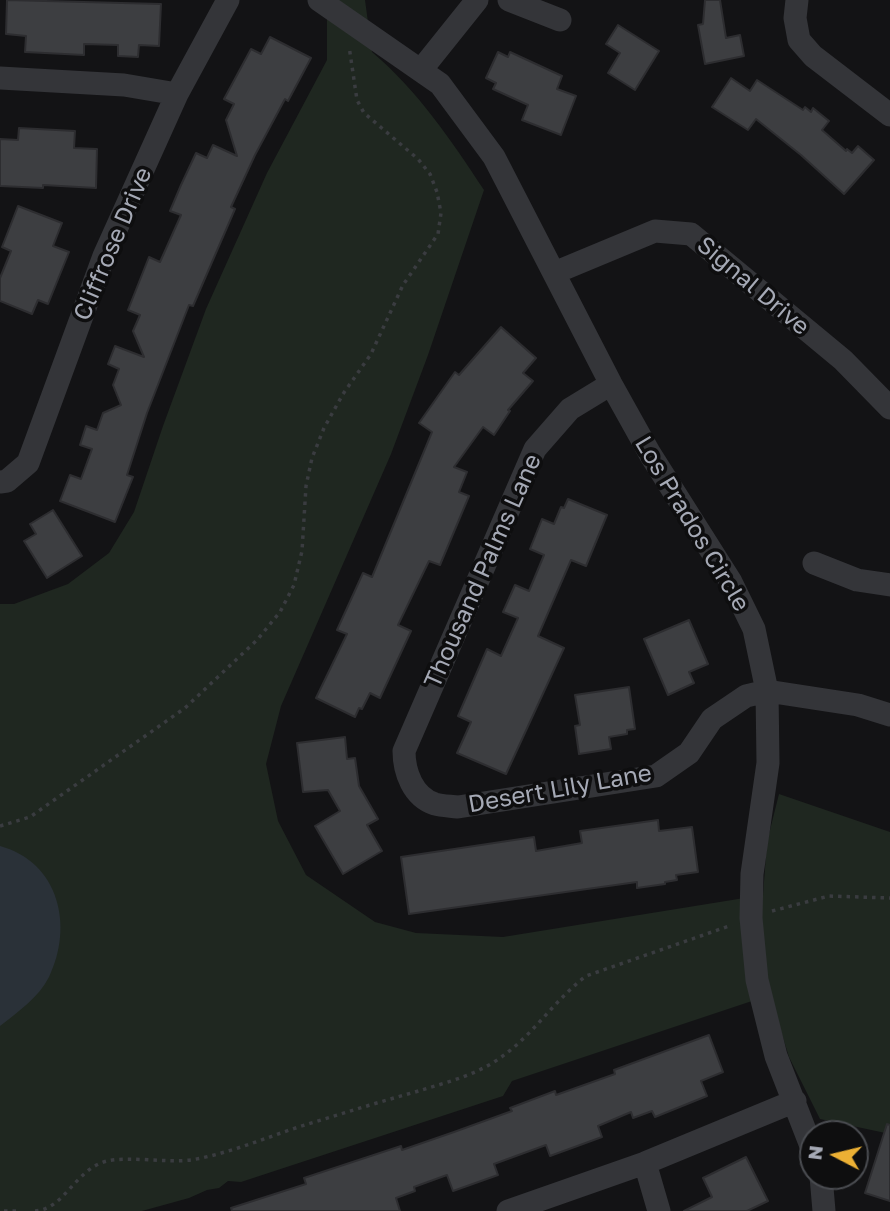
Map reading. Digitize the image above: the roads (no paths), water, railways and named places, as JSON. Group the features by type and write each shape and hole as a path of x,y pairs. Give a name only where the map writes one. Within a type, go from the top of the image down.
{"street":[{"name":"Cliffrose Drive","path":"0,482 7,481 28,463 104,256 177,94 228,0"},
{"name":"Los Prados Circle","path":"319,0 440,84 494,157 611,384 650,454 731,582 754,629 767,691 768,763 752,874 751,918 757,980 776,1056 801,1120"},
{"path":"421,69 477,0"},
{"path":"509,0 560,20"},
{"path":"797,0 795,19 799,40 813,56 890,115"},
{"path":"0,78 124,85 177,94"},
{"name":"Signal Drive","path":"554,273 655,231 691,234 843,360 890,408"},
{"name":"Thousand Palms Lane","path":"412,786 404,764 404,751 536,449 570,409 611,384"},
{"path":"814,563 857,580 890,584"},
{"path":"767,691 858,705 890,716"},
{"name":"Desert Lily Lane","path":"412,786 433,804 458,807 656,776 689,753 712,719 746,696 767,691"},
{"path":"508,1211 645,1163 794,1101"},
{"path":"645,1163 659,1211"},
{"path":"822,1190 824,1211"}]}
